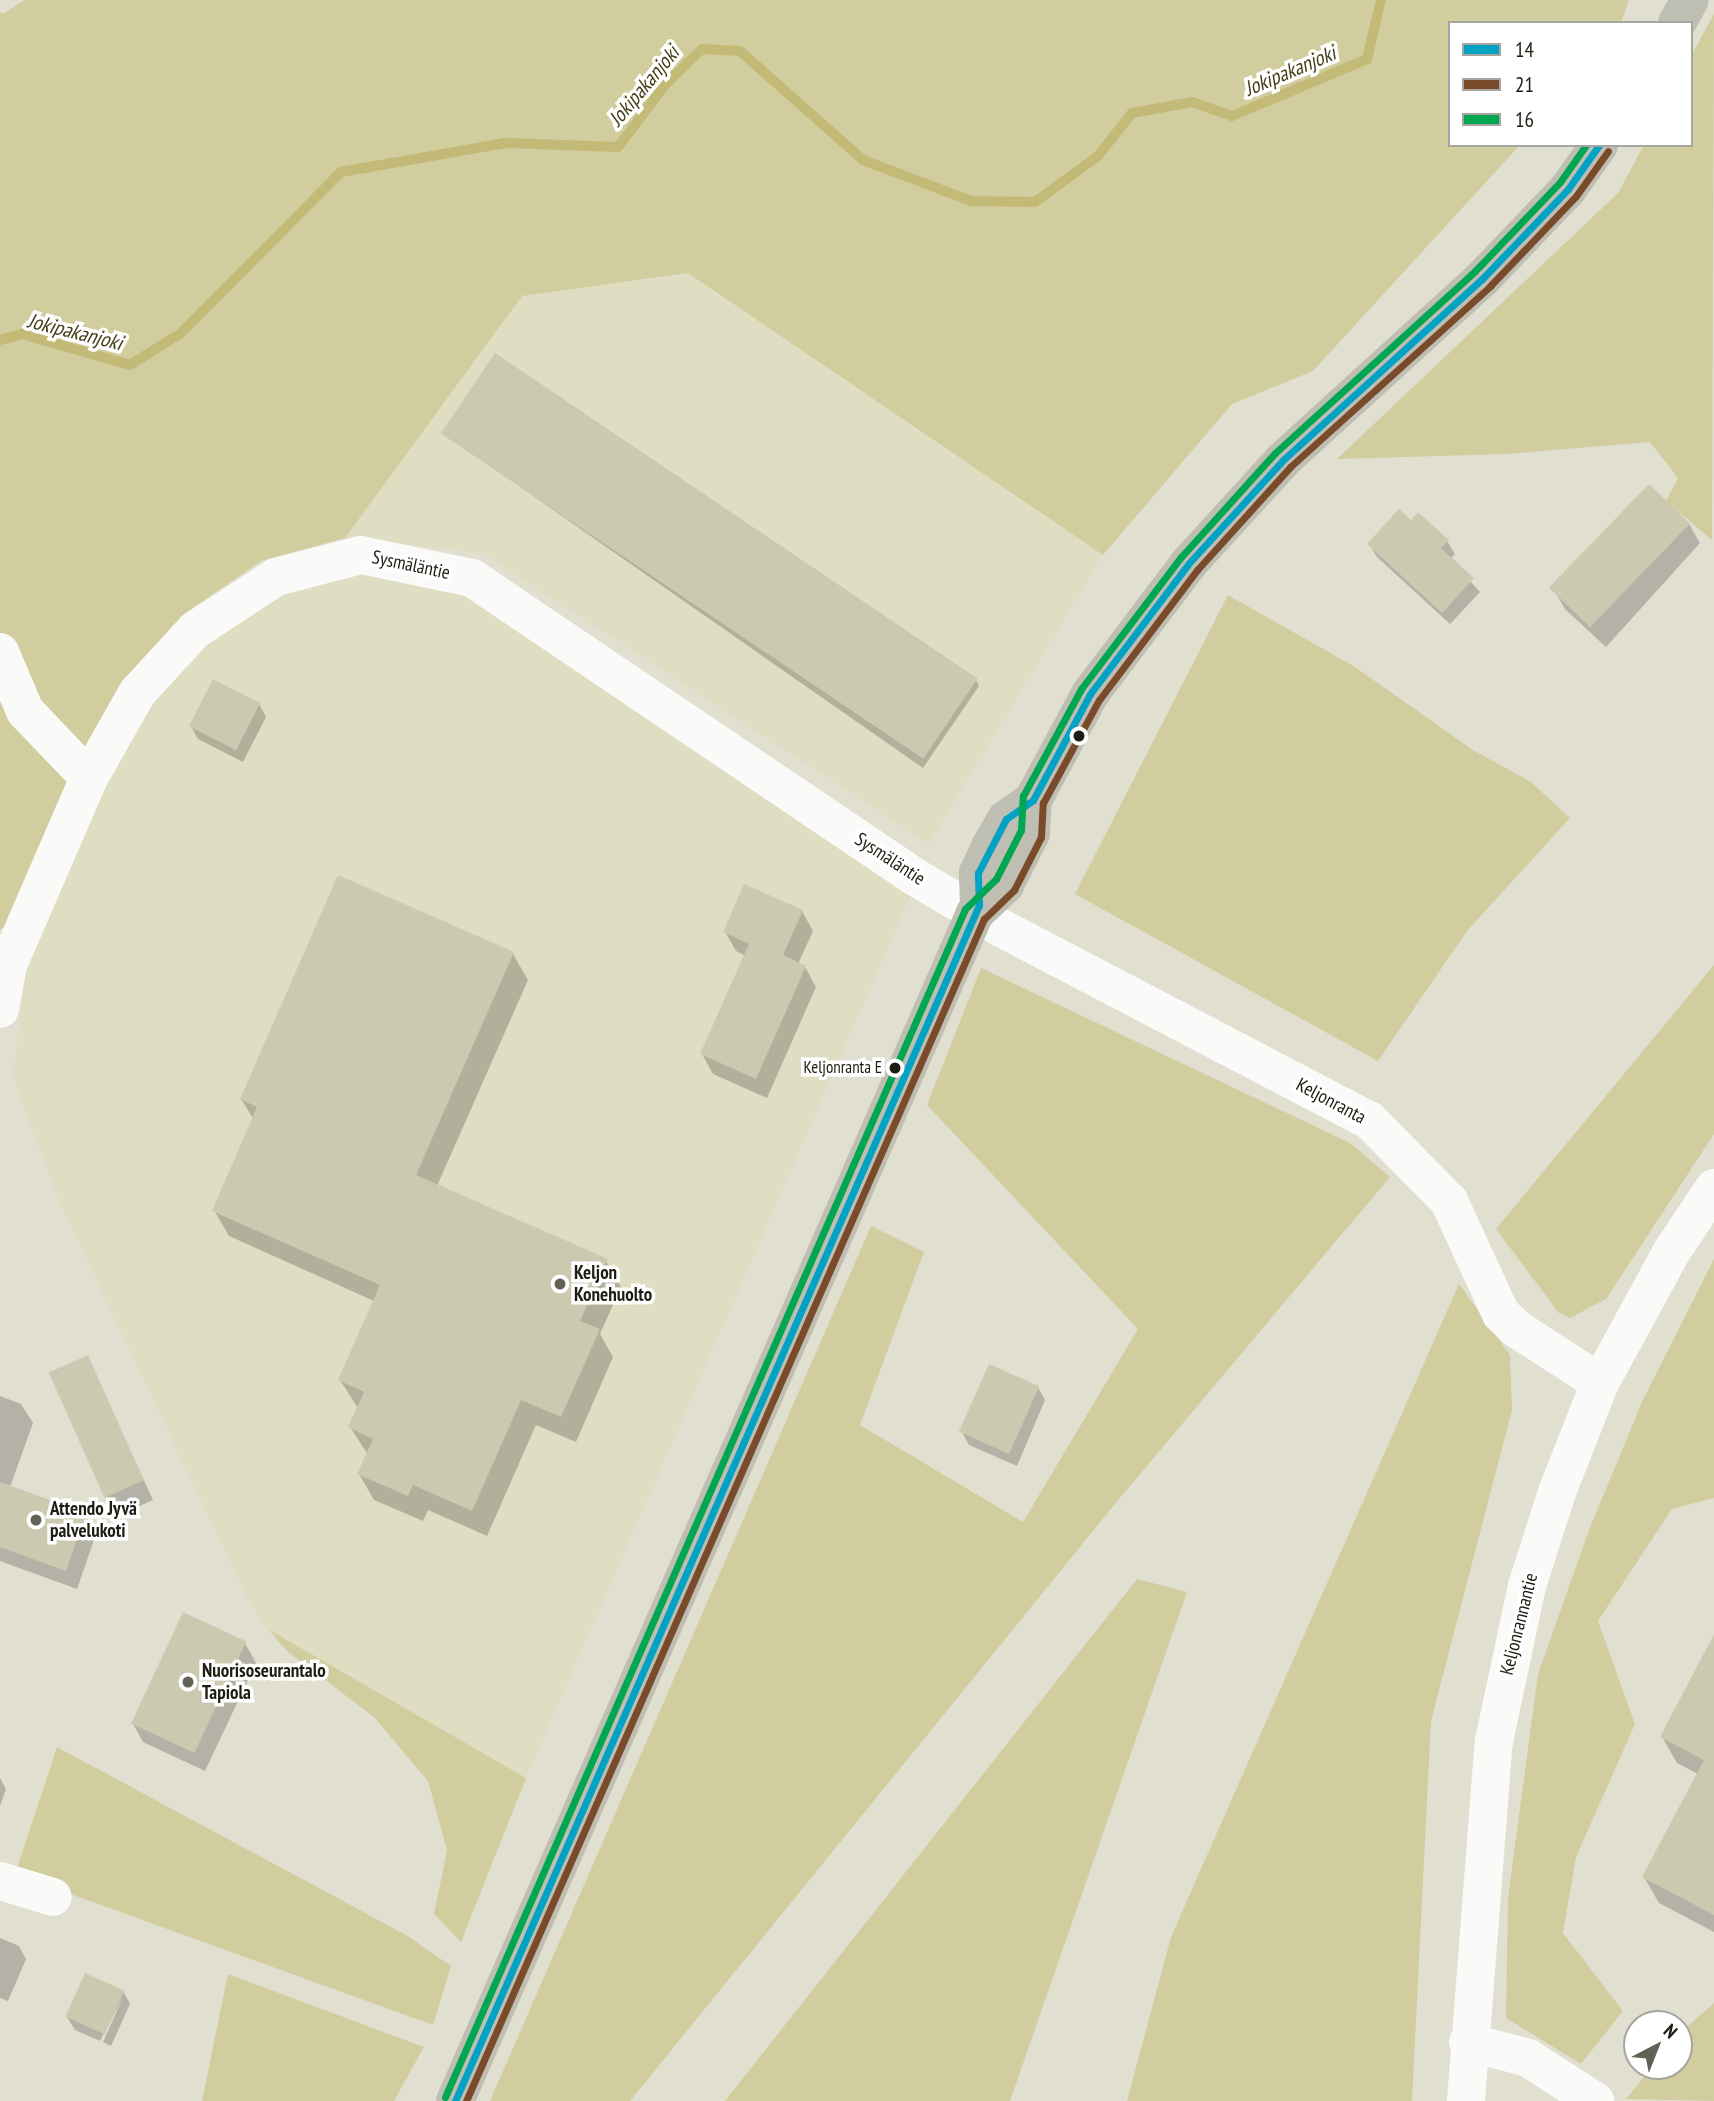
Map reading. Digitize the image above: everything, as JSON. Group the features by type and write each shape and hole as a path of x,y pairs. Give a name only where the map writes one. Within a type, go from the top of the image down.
{"main road":[{"path":"1678,21 1690,0"},
{"path":"454,2101 977,909 1005,885 1031,833 1033,800 1090,694 1189,563 1283,460 1482,279 1568,189 1598,147"}],"street":[{"name":"Sysmäläntie","path":"0,1010 4,964 89,778 137,693 195,630 276,577 361,555 472,578 915,877 977,909"},
{"path":"0,652 25,711 89,778"},
{"name":"Keljonranta","path":"977,909 1369,1120 1449,1201 1501,1314 1517,1329 1600,1383"},
{"name":"Keljonrannantie","path":"1466,2101 1468,2042 1494,1741 1510,1652 1557,1492 1600,1383 1672,1251 1714,1188"},
{"path":"0,1881 53,1896"},
{"path":"1468,2042 1528,2058 1595,2101"}],"shaded area":[{"path":"24,0 1629,0 1622,21 1448,21 1448,147 1518,147 1313,371 1232,404 1103,555 688,273 522,296 345,538 261,561 184,614 121,685 6,928 0,929 0,11 3,14"},
{"path":"1714,14 1712,540 1666,501 1678,478 1650,442 1507,454 1337,459 1618,193 1643,147 1693,147 1693,52"},
{"path":"688,273 1103,555 929,844 483,553 345,538 522,296"},
{"path":"361,572 464,594 911,895 526,1778 268,1629 249,1602 59,1201 13,1078 25,973 102,789 153,704 207,641 286,591"},
{"path":"1228,595 1355,667 1473,750 1531,782 1570,818 1467,931 1378,1061 1075,894"},
{"path":"1714,965 1714,1134 1606,1299 1570,1318 1559,1313 1496,1229"},
{"path":"981,968 1350,1143 1390,1177 1114,1505 630,2101 490,2101 871,1226 924,1252 860,1425 1023,1522 1138,1329 927,1105"},
{"path":"1714,1259 1714,1498 1672,1509 1598,1621 1635,1724 1576,1857 1563,1933 1623,2011 1581,2064 1506,2018 1508,1898 1538,1674 1589,1530 1642,1402"},
{"path":"1459,1284 1510,1355 1512,1410 1431,1721 1412,2101 1127,2101 1171,1937"},
{"path":"1137,1579 1187,1592 1010,2101 725,2101"},
{"path":"268,1629 526,1778 461,1942 434,1914 447,1850 428,1781 374,1717 287,1651"},
{"path":"57,1747 406,1935 451,1966 433,2025 15,1874"},
{"path":"228,1974 424,2047 394,2101 202,2101"},
{"path":"1714,2003 1714,2101 1626,2099 1642,2080 1693,2080 1693,2022"}],"building":[{"path":"495,353 977,678 923,759 441,433"},
{"path":"1649,484 1690,524 1590,627 1549,588"},
{"path":"1399,509 1411,520 1418,512 1449,540 1441,548 1474,578 1442,613 1367,544"},
{"path":"213,679 260,703 236,750 189,726"},
{"path":"338,875 514,952 416,1175 608,1259 580,1321 600,1329 561,1417 521,1400 472,1511 413,1485 408,1496 357,1474 373,1439 348,1427 364,1392 338,1380 380,1285 212,1211 257,1107 240,1099"},
{"path":"744,884 803,910 783,955 806,966 756,1079 700,1054 749,944 723,932"},
{"path":"88,1355 144,1480 104,1498 49,1372"},
{"path":"989,1364 1039,1386 1009,1454 959,1432"},
{"name":"Attendo Jyvä palvelukoti","path":"0,1482 86,1513 66,1571 0,1547"},
{"name":"Nuorisoseurantalo Tapiola","path":"183,1612 246,1642 194,1753 131,1723"},
{"path":"1714,1634 1714,1915 1642,1877 1704,1760 1660,1737"},
{"path":"85,1973 124,1990 105,2034 65,2017"}],"waterway":[{"name":"Jokipakanjoki","path":"0,340 22,334 130,365 181,333 341,172 505,143 618,147 665,85 702,49 740,51 863,160 971,201 1035,202 1098,156 1132,113 1192,102 1232,116 1367,59 1381,0"}],"transit line":[{"name":"16","path":"445,2097 965,909 996,879 1021,830 1023,796 1081,689 1181,557 1275,453 1475,271 1560,182 1585,147"},
{"name":"14","path":"455,2101 979,905 978,873 1006,819 1033,800 1090,694 1189,563 1283,460 1482,279 1568,189 1598,147"},
{"name":"21","path":"466,2101 984,919 1014,890 1041,837 1043,803 1099,700 1197,570 1290,467 1490,286 1576,196 1608,151"}],"place":[{"name":"Keljonranta E","path":"895,1068"},
{"name":"Keljon Konehuolto","path":"560,1284"},
{"name":"Attendo Jyvä palvelukoti","path":"36,1520"},
{"name":"Nuorisoseurantalo Tapiola","path":"188,1682"}]}
